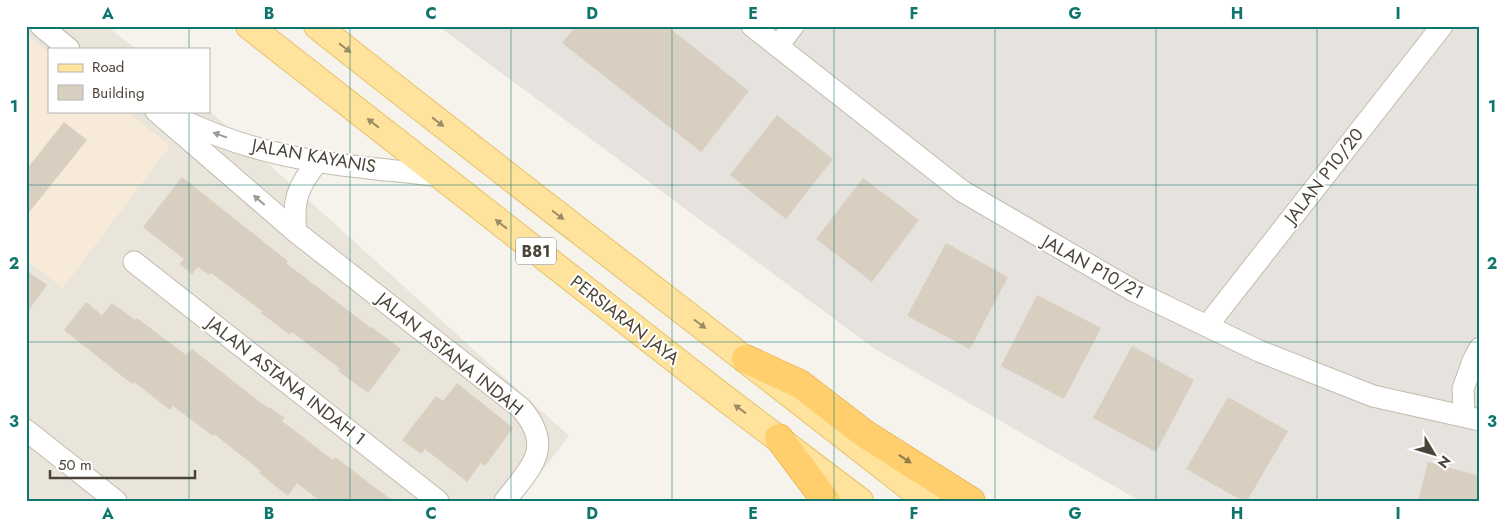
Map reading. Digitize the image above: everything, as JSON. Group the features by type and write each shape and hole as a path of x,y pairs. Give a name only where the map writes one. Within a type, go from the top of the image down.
{"highway":[{"path":"746,359 800,384 865,434 971,501"},
{"path":"779,438 826,501"}],"main road":[{"name":"PERSIARAN JAYA","path":"249,26 706,384 860,501"},
{"name":"B81","path":"318,26 519,185 927,501"}],"street":[{"path":"41,26 68,48"},
{"name":"JALAN P10/21","path":"752,26 962,191 1134,291 1259,351 1373,396 1472,418"},
{"path":"778,46 793,26"},
{"name":"JALAN P10/20","path":"1207,326 1442,26"},
{"name":"JALAN ASTANA INDAH","path":"157,112 296,232 521,408 530,418 536,430 537,454 533,465 505,501"},
{"name":"JALAN KAYANIS","path":"165,112 194,126 237,142 275,153 318,161 440,176"},
{"path":"296,232 294,214 296,196 304,178 318,161"},
{"name":"JALAN ASTANA INDAH 1","path":"134,262 438,501"},
{"path":"1472,418 1463,389 1480,348"},
{"path":"26,430 116,501"}],"shaded area":[{"path":"26,26 107,26 135,48 48,48 48,112 210,111 569,436 519,501 26,501"},
{"path":"438,26 1480,26 1480,501 1140,501 875,349"},
{"path":"26,35 48,52 48,112 126,112 170,146 63,288 26,260"}],"building":[{"path":"576,26 667,26 749,91 701,152 562,43"},
{"path":"777,115 833,159 786,219 730,175"},
{"path":"64,122 87,140 26,216 26,170"},
{"path":"182,177 288,261 286,263 401,349 368,393 338,371 340,369 292,332 290,335 261,313 262,311 211,273 209,275 198,267 192,274 179,264 184,259 143,227"},
{"path":"863,178 919,220 872,282 816,239"},
{"path":"946,243 1008,277 970,349 907,316"},
{"path":"26,270 47,285 26,314"},
{"path":"1037,295 1101,328 1064,399 1001,366"},
{"path":"86,302 102,315 112,303 135,320 137,318 186,355 192,349 268,408 285,418 282,421 333,460 335,457 393,501 320,501 297,483 288,496 259,473 261,471 214,434 213,436 173,406 170,410 134,382 132,384 64,330"},
{"path":"1132,346 1194,380 1156,452 1093,418"},
{"path":"457,383 513,428 485,466 481,463 467,482 425,449 421,454 402,440 436,396 443,401"},
{"path":"1228,397 1288,431 1247,501 1243,501 1186,469"},
{"path":"1428,462 1480,476 1480,501 1418,501"}]}
